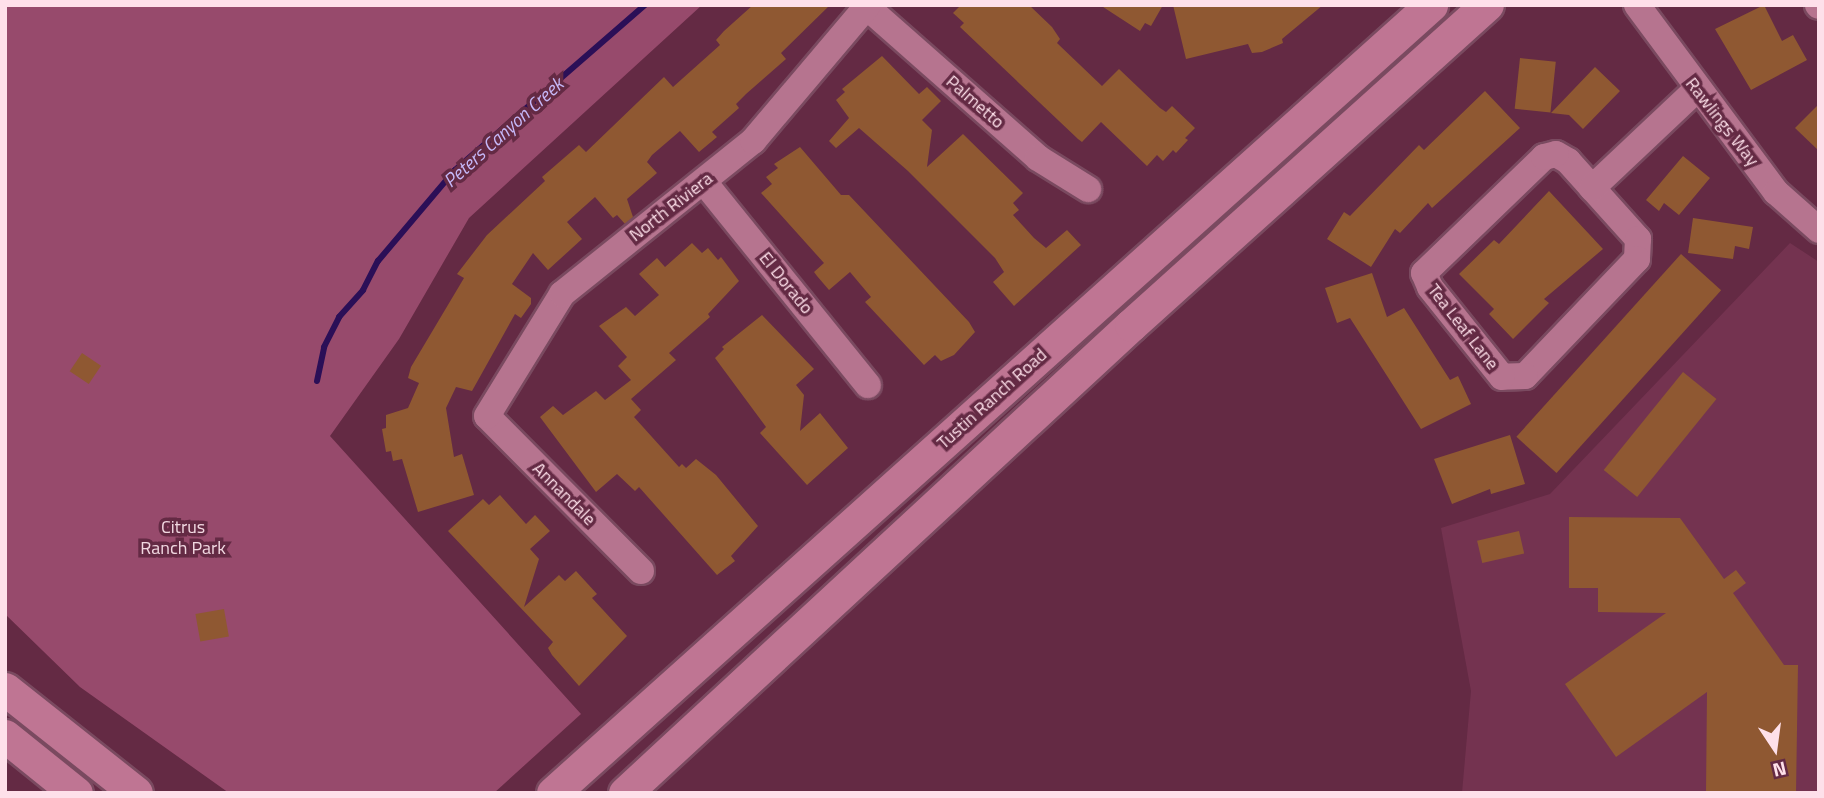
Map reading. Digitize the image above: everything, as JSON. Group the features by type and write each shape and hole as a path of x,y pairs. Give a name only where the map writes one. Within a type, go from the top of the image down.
{"main road":[{"name":"Tustin Ranch Road","path":"553,793 1432,5"},
{"path":"625,793 1121,334 1487,5"},
{"path":"5,689 136,793"},
{"path":"5,736 76,793"}],"street":[{"name":"Rawlings Way","path":"1637,5 1696,90 1776,192 1819,230"},
{"name":"North Riviera","path":"487,416 562,293 753,141 868,6"},
{"name":"Palmetto","path":"868,6 1038,158 1088,189"},
{"path":"1592,188 1696,90"},
{"name":"Tea Leaf Lane","path":"1556,154 1568,161 1592,188 1638,239 1637,259 1525,376 1502,377 1430,287 1424,273 1544,157 1556,154"},
{"name":"El Dorado","path":"704,182 869,385"},
{"name":"Annandale","path":"487,416 641,571"}],"shaded area":[{"path":"1790,243 1819,262 1819,793 1462,793 1471,691 1441,528 1550,494"}],"green space":[{"name":"Citrus Ranch Park","path":"5,5 702,5 469,218 399,339 330,436 581,714 494,793 229,793 80,687 5,614"}],"building":[{"path":"753,5 830,5 781,53 786,59 746,94 736,104 739,108 712,132 717,137 699,152 680,131 652,155 647,162 657,173 627,199 633,217 625,224 617,215 613,218 595,197 567,222 582,239 548,270 533,253 512,284 531,298 531,304 521,318 515,314 472,391 456,387 446,408 454,457 462,454 474,495 418,512 402,459 393,461 391,451 386,452 382,429 386,428 386,415 408,408 419,383 408,378 411,367 464,278 457,274 487,235 545,181 542,177 579,145 586,152 664,77 673,87 720,45 716,40"},
{"path":"961,5 1029,5 1052,27 1060,39 1057,43 1102,86 1119,69 1160,108 1166,112 1172,106 1195,128 1176,153 1173,150 1163,161 1157,155 1147,166 1101,122 1082,142 960,27 964,23 953,13"},
{"path":"1100,5 1163,5 1151,26 1145,23 1140,31"},
{"path":"1173,5 1323,5 1282,39 1283,43 1262,52 1252,53 1248,44 1186,59"},
{"path":"1764,5 1782,41 1793,35 1807,60 1751,90 1715,29"},
{"path":"882,56 919,94 927,87 941,101 922,120 932,130 927,167 963,134 1023,193 1013,203 1019,210 1013,215 1034,238 1046,248 1067,230 1081,245 1014,306 993,282 1004,272 995,258 908,171 859,128 836,148 829,141 849,118 836,100 845,92 842,89"},
{"path":"1520,58 1556,62 1550,112 1515,109"},
{"path":"1595,67 1620,91 1583,129 1569,115 1551,113"},
{"path":"1485,91 1520,128 1432,208 1428,203 1400,233 1395,229 1371,267 1327,239 1344,212 1350,216 1419,145 1424,150"},
{"path":"1819,104 1819,151 1795,128"},
{"path":"800,147 841,195 849,195 969,322 975,332 954,355 941,361 935,355 924,365 865,302 871,297 850,272 829,290 814,272 824,263 761,193 772,184 766,177 778,168 774,164"},
{"path":"1683,156 1710,178 1679,215 1664,203 1659,211 1646,200"},
{"path":"1549,191 1603,249 1544,299 1549,303 1513,339 1489,314 1494,309 1459,274 1494,240 1499,244"},
{"path":"1693,218 1753,227 1749,249 1735,246 1733,259 1688,253"},
{"path":"692,243 702,253 708,248 718,260 721,257 739,281 708,314 710,317 669,353 676,360 631,399 641,410 634,417 679,467 682,464 686,468 696,459 716,475 758,526 731,556 735,561 717,575 639,487 635,491 617,474 596,492 540,417 553,406 563,415 596,391 605,400 631,380 618,366 627,357 599,326 626,307 635,316 659,295 639,274 657,258 665,267"},
{"path":"1681,254 1721,290 1557,473 1516,437"},
{"path":"1372,273 1387,317 1404,308 1450,380 1458,376 1471,404 1421,429 1350,318 1337,323 1325,288"},
{"path":"762,315 814,369 796,385 804,395 800,431 820,413 848,448 807,485 760,433 766,427 715,358 724,349 722,347"},
{"path":"82,353 101,366 89,384 70,371"},
{"path":"1683,372 1716,399 1637,497 1604,470"},
{"path":"1510,435 1525,484 1491,494 1490,489 1452,504 1434,459"},
{"path":"500,495 526,524 535,515 550,531 530,549 539,559 524,607 559,575 565,581 576,571 597,594 592,598 627,636 579,686 552,655 548,648 553,642 448,531 483,499 489,505"},
{"path":"1569,517 1680,518 1724,579 1736,570 1746,583 1733,593 1784,665 1798,665 1796,793 1706,793 1707,692 1616,757 1565,684 1666,613 1598,612 1598,588 1569,588"},
{"path":"1519,531 1524,553 1482,563 1477,541"},
{"path":"224,609 229,637 200,642 195,614"}],"waterway":[{"name":"Peters Canyon Creek","path":"317,381 324,347 339,317 363,290 378,261 455,170 645,5"}]}
